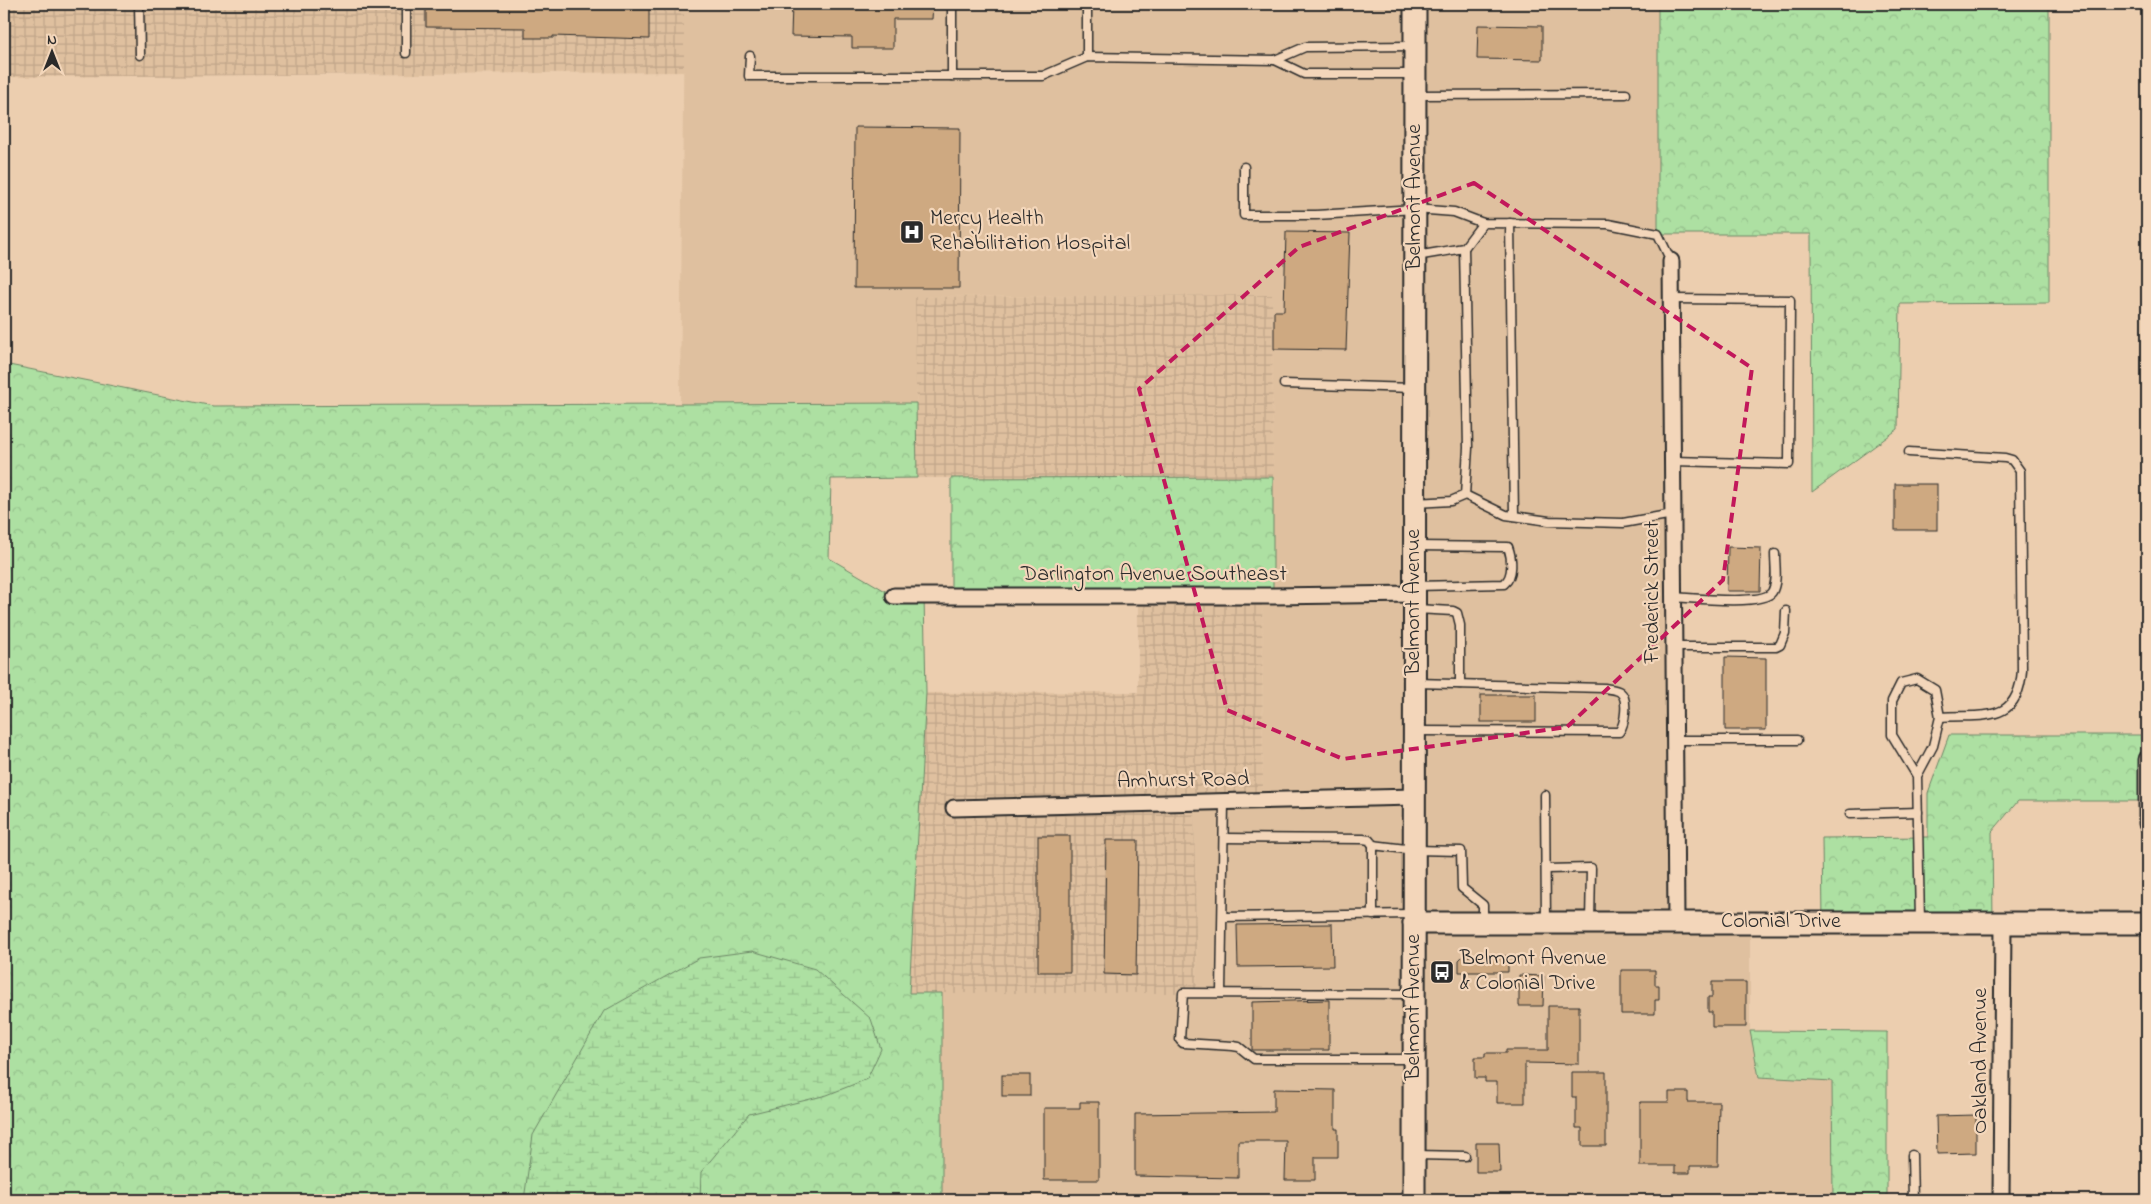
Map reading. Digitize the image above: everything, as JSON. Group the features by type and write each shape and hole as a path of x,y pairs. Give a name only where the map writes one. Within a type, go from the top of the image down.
{"main road":[{"name":"Belmont Avenue","path":"1414,1200 1415,4"},
{"name":"Colonial Drive","path":"1414,919 1483,924 1676,922 2147,923"}],"street":[{"name":"Frederick Street","path":"1670,261 1674,514 1676,922"},
{"name":"Darlington Avenue Southeast","path":"894,596 1414,596"},
{"path":"2147,758 2147,824"},
{"name":"Amhurst Road","path":"954,808 1414,797"},
{"name":"Oakland Avenue","path":"2001,1200 2003,923"}],"lane":[{"path":"139,4 140,55"},
{"path":"406,4 406,53"},
{"path":"952,4 952,76"},
{"path":"1087,4 1087,57"},
{"path":"750,56 749,76 1043,76 1087,57 1275,60 1305,47 1415,46"},
{"path":"1275,60 1304,74 1415,85 1626,94"},
{"path":"1244,167 1244,216 1316,216 1415,209 1454,212 1483,223 1608,224 1658,234 1670,261"},
{"path":"1466,495 1468,448 1464,248 1483,223"},
{"path":"1510,223 1514,516"},
{"path":"1415,256 1464,248"},
{"path":"1671,299 1790,300 1789,464 1673,461"},
{"path":"1284,384 1414,388"},
{"path":"1909,452 2005,458 2012,460 2019,466 2020,471 2022,670 2018,695 2010,707 2000,713 1940,717"},
{"path":"1414,503 1451,501 1466,495 1506,515 1549,520 1623,523 1674,514"},
{"path":"1414,546 1508,547 1511,571 1509,580 1504,584 1414,596"},
{"path":"1674,597 1746,600 1767,597 1773,590 1776,578 1775,554"},
{"path":"1414,596 1457,613 1460,625 1460,684"},
{"path":"1674,647 1776,647 1780,645 1785,633 1786,611"},
{"path":"1917,776 1892,735 1892,701 1900,683 1917,679 1934,690 1940,717 1933,746 1917,776 1920,923"},
{"path":"1414,683 1604,688 1619,691 1624,696 1624,724 1619,732 1414,731"},
{"path":"1675,740 1797,740"},
{"path":"1545,794 1546,924"},
{"path":"1221,993 1224,802"},
{"path":"1850,814 1918,812"},
{"path":"1224,838 1363,839 1369,840 1373,844 1414,850 1462,851 1462,888 1483,905 1483,924"},
{"path":"1373,844 1373,915"},
{"path":"1547,869 1591,868 1590,923"},
{"path":"1223,917 1373,915 1414,919"},
{"path":"1414,994 1183,993 1180,1040 1183,1043 1239,1047 1254,1059 1414,1058"},
{"path":"1414,1155 1465,1156"},
{"path":"1912,1155 1913,1200"}],"highlighted area":[{"path":"1474,183 1752,368 1723,580 1567,727 1343,759 1227,710 1139,389 1299,247"}],"shaded area":[{"path":"4,4 684,4 684,72 4,77"},
{"path":"684,4 1658,4 1658,234 1671,261 1676,922 1750,922 1750,1031 1759,1077 1832,1080 1833,1200 942,1200 942,993 1197,993 1194,802 1263,800 1262,596 1273,596 1272,295 916,297 916,403 680,404"},
{"path":"1272,295 1273,477 917,478 915,297"},
{"path":"1138,596 1262,596 1263,801 1194,803 1197,993 909,993 926,693 1138,692"}],"green space":[{"path":"1658,4 2049,4 2049,303 1900,304 1898,429 1812,492 1811,234 1658,234"},
{"path":"4,364 213,406 916,403 917,478 831,479 829,558 894,596 924,596 926,693 909,993 942,993 942,1200 4,1200"},
{"path":"1273,477 1273,596 951,596 951,478"},
{"path":"1949,735 2147,735 2147,801 2018,801 1992,832 1993,923 1823,922 1822,838 1928,837 1928,793"},
{"path":"752,951 815,969 871,1019 881,1049 867,1079 827,1095 749,1114 701,1172 700,1200 524,1200 533,1135 604,1011 699,958"},
{"path":"1750,1031 1887,1032 1887,1200 1833,1200 1832,1081 1759,1077"}],"building":[{"path":"426,4 649,4 649,39 553,36 553,38 525,38 525,28 426,27"},
{"path":"792,4 933,4 932,19 893,19 893,48 852,48 852,37 791,36"},
{"path":"1478,25 1542,26 1542,60 1477,59"},
{"path":"855,127 960,128 959,288 854,288"},
{"path":"1286,232 1350,233 1346,350 1274,349 1274,311 1284,311"},
{"path":"1895,484 1937,484 1937,530 1895,530"},
{"path":"1728,547 1761,548 1760,591 1727,591"},
{"path":"1725,657 1766,658 1766,730 1725,730"},
{"path":"1481,695 1536,695 1536,722 1481,722"},
{"path":"1038,836 1070,836 1070,972 1038,972"},
{"path":"1106,840 1138,840 1136,975 1104,974"},
{"path":"1332,924 1333,966 1238,967 1237,925"},
{"path":"1463,956 1508,956 1508,972 1459,972 1459,960"},
{"path":"1621,970 1655,970 1655,985 1659,985 1659,1000 1655,1000 1655,1014 1621,1014"},
{"path":"1519,975 1544,976 1543,1006 1519,1006"},
{"path":"1712,982 1746,982 1746,1027 1712,1027 1712,1012 1708,1012 1708,997 1712,997"},
{"path":"1329,1000 1329,1050 1252,1050 1252,1002"},
{"path":"1548,1006 1579,1006 1579,1064 1525,1063 1525,1103 1497,1103 1497,1082 1485,1082 1485,1078 1475,1078 1475,1057 1485,1057 1485,1053 1506,1053 1506,1050 1548,1050"},
{"path":"1572,1072 1606,1072 1606,1146 1582,1146 1582,1128 1576,1128 1576,1097 1572,1097"},
{"path":"1002,1075 1030,1075 1030,1096 1002,1096"},
{"path":"1274,1089 1335,1090 1335,1129 1338,1129 1338,1157 1315,1157 1315,1180 1285,1180 1286,1141 1238,1141 1238,1178 1135,1176 1135,1114 1274,1112"},
{"path":"1669,1092 1688,1092 1688,1102 1719,1102 1718,1166 1690,1166 1690,1173 1675,1173 1675,1166 1640,1166 1640,1102 1669,1102"},
{"path":"1080,1102 1099,1102 1099,1180 1044,1180 1044,1108 1080,1108"},
{"path":"1976,1115 1976,1153 1937,1154 1936,1116"},
{"path":"1476,1143 1499,1143 1500,1172 1476,1172"}],"place":[{"name":"Mercy Health Rehabilitation Hospital","path":"912,232"},
{"name":"Belmont Avenue & Colonial Drive","path":"1442,972"}]}
